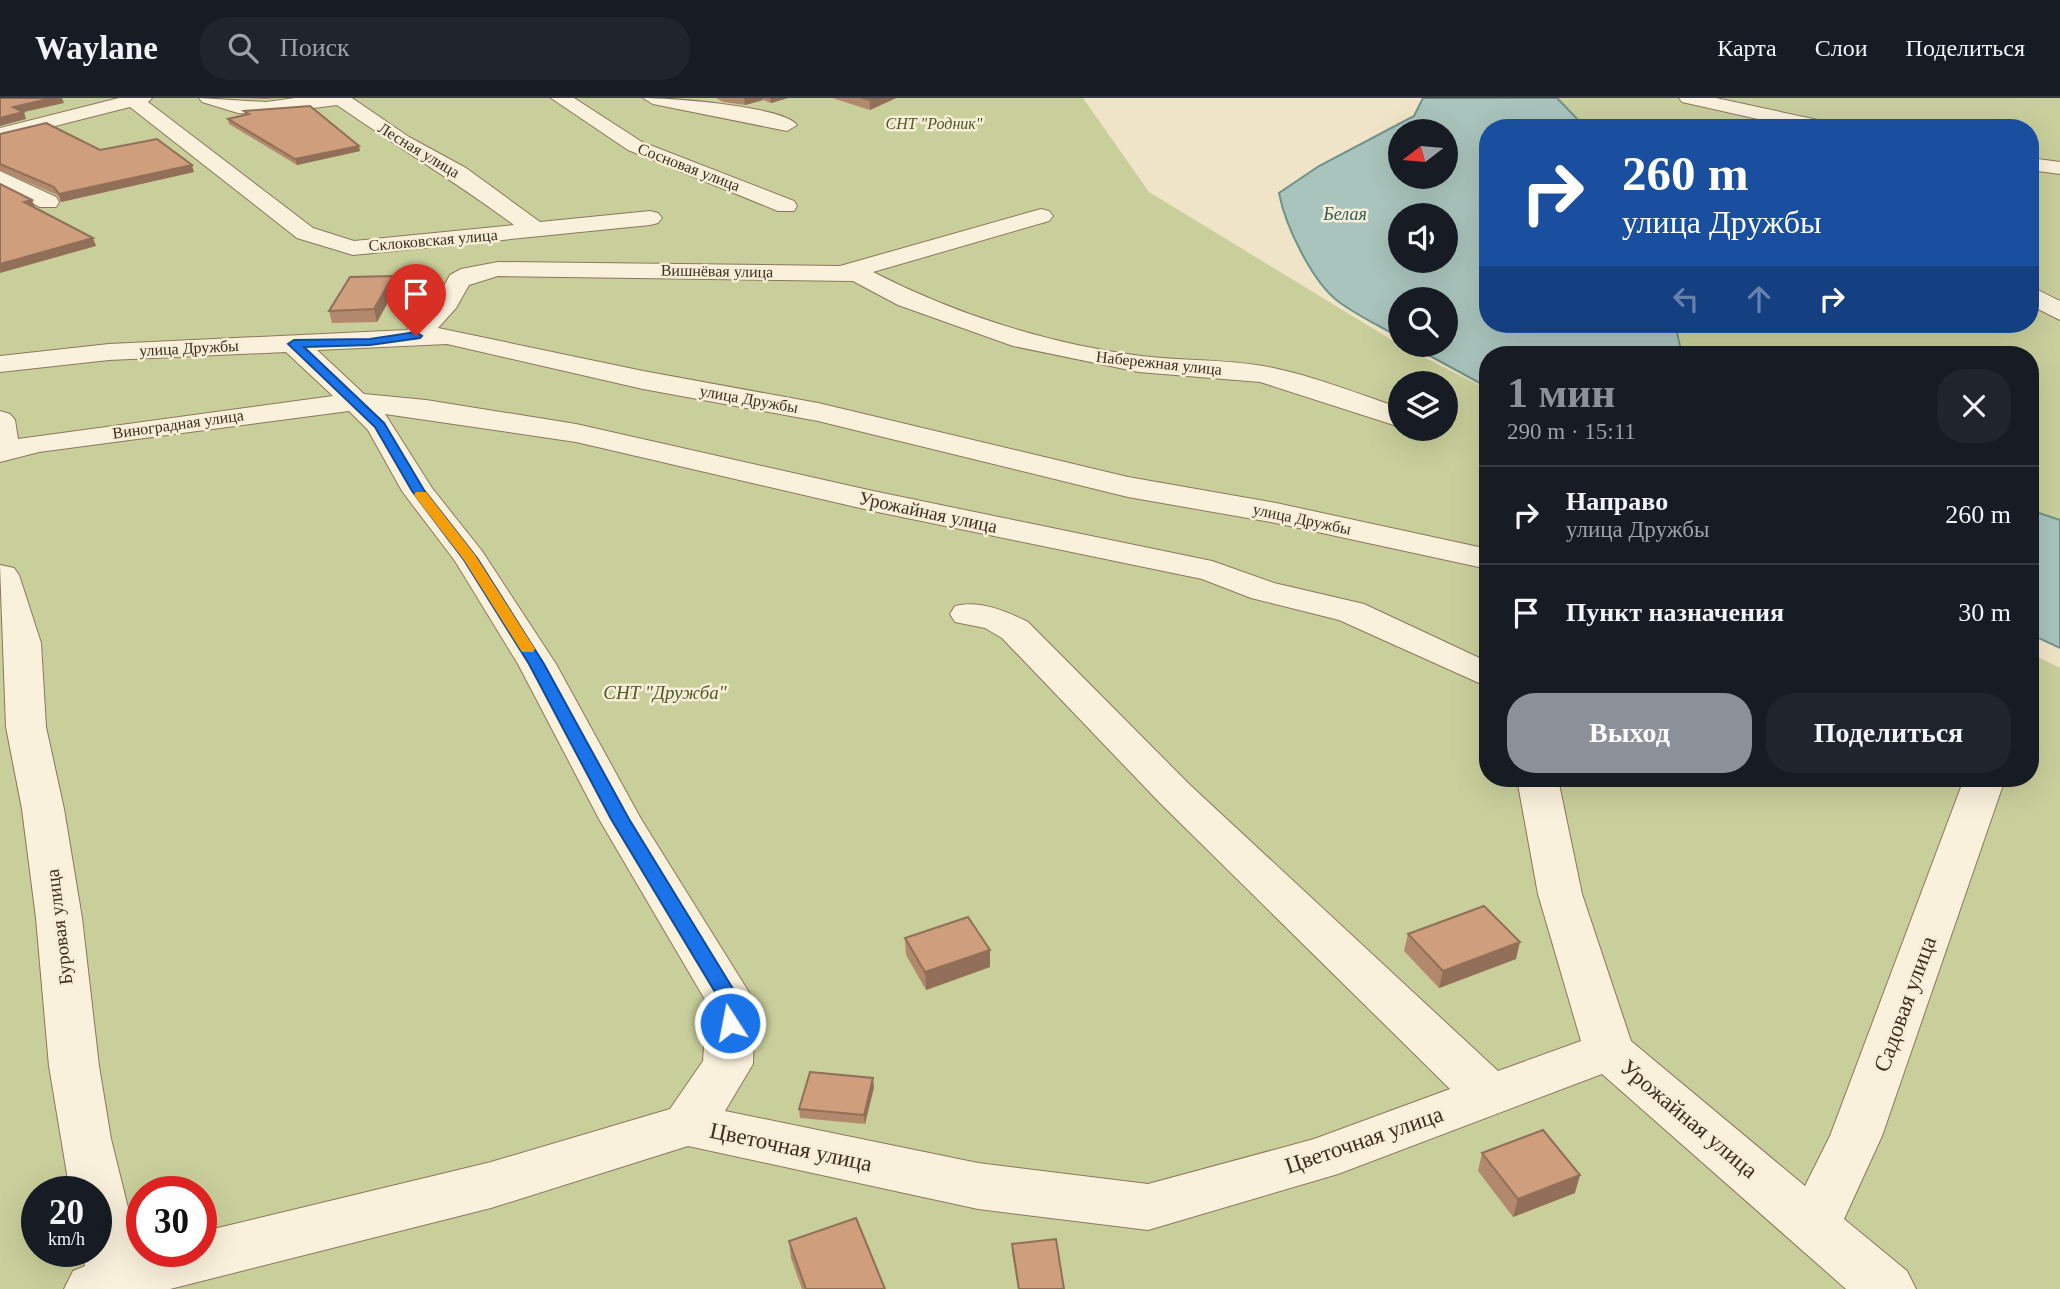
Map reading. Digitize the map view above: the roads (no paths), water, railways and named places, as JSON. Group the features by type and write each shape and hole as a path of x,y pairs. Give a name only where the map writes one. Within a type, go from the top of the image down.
{"street":[{"name":"Лесная улица","path":"209,98 238,107 265,108 328,99 342,100 401,141 458,173 536,230"},
{"name":"Сосновая улица","path":"561,98 635,146 786,206"},
{"path":"653,98 775,120 787,125"},
{"path":"1687,98 1716,119"},
{"path":"1687,98 1786,119"},
{"name":"Склоковская улица","path":"139,100 224,173 305,233 353,247 650,218"},
{"path":"0,134 139,100"},
{"path":"2039,165 2060,168"},
{"path":"0,178 48,202"},
{"name":"Вишнёвая улица","path":"416,336 447,303 459,280 470,274 498,269 841,273 1041,216"},
{"name":"Набережная улица","path":"841,273 859,274 907,300 1023,340 1139,364 1262,374 1388,414"},
{"path":"2039,299 2060,312"},
{"name":"улица Дружбы","path":"0,364 110,352 370,342 416,336 447,336 643,380 818,412 1128,487 1276,513 1479,557"},
{"path":"294,344 380,425 418,491 470,558 537,664 620,819 731,1002 728,1065 688,1125"},
{"name":"Виноградная улица","path":"0,420 2,452 38,443 353,402"},
{"name":"Урожайная улица","path":"353,402 503,419 576,433 873,501 1212,571 1263,591 1351,612 1479,672"},
{"name":"Буровая улица","path":"0,576 2,575 23,643 26,727 43,809 59,918 74,1066 105,1285"},
{"path":"968,614 996,620 1015,630 1175,794 1457,1066 1491,1095"},
{"name":"Урожайная улица","path":"1540,787 1560,894 1609,1051 1887,1289"},
{"name":"Садовая улица","path":"1814,1224 1856,1136 1982,787"},
{"name":"Цветочная улица","path":"105,1285 150,1269 491,1185 688,1125 978,1186 1148,1207 1319,1159 1609,1051"}],"water":[{"name":"Белая","path":"1423,98 1557,98 1577,119 1479,119 1479,333 1677,333 1680,346 1479,346 1479,383 1432,357 1458,357 1458,287 1388,287 1388,331 1339,302 1319,281 1301,252 1287,221 1279,193 1319,166 1388,130 1388,189 1458,189 1458,119 1408,119 1414,116"},
{"path":"2039,513 2060,520 2060,648 2039,638"}],"park label":[{"name":"СНТ \"Родник\"","path":"934,123"},
{"name":"СНТ \"Дружба\"","path":"665,692"}]}
